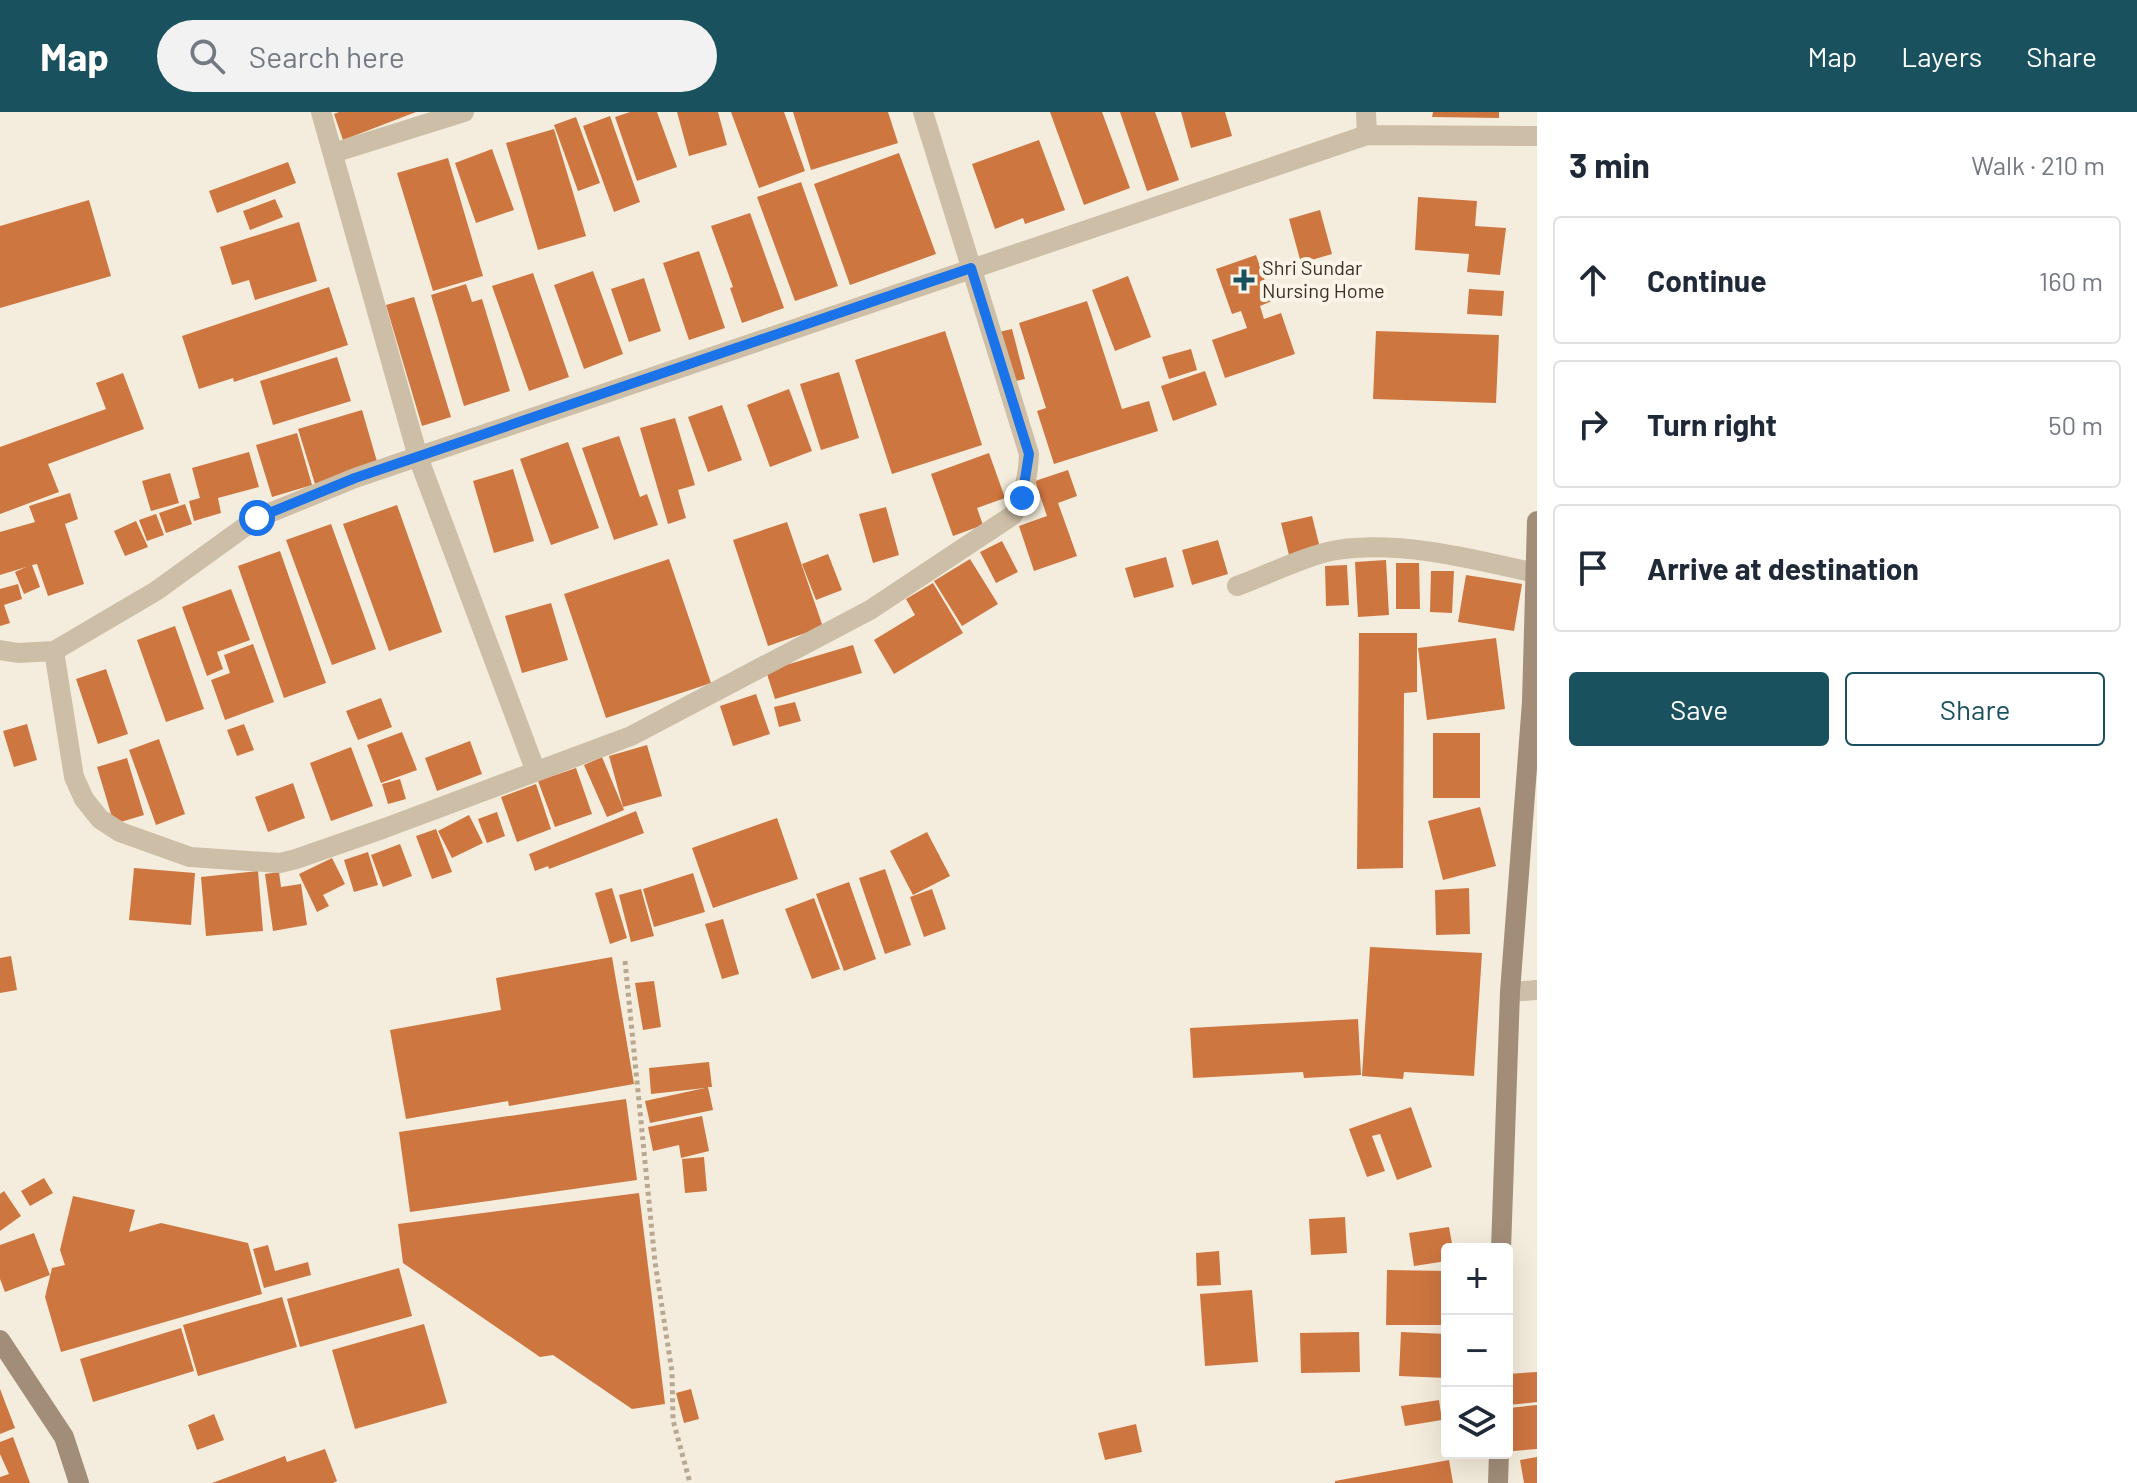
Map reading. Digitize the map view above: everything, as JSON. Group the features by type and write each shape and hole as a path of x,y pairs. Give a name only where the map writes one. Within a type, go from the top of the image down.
{"street":[{"path":"321,112 418,457 536,772"},
{"path":"333,153 464,112"},
{"path":"54,651 70,760 78,788 89,806 112,829 190,857 261,863 296,859 631,736 870,610 1013,515 1022,498 1029,454 923,112"},
{"path":"1366,112 1367,135"},
{"path":"0,650 18,653 54,651 156,591 257,518 355,478 1367,135 1537,136"},
{"path":"1501,1243 1510,992 1532,702 1537,521"},
{"path":"1237,586 1336,550 1390,548 1489,563 1535,566"},
{"path":"1510,992 1537,990"},
{"path":"0,1340 64,1437 79,1483"},
{"path":"1498,1483 1499,1459"}],"path":[{"path":"625,961 655,1262 672,1372 673,1420 690,1483"}],"building":[{"path":"416,112 343,140 334,114"},
{"path":"630,112 657,112 677,167 637,181 615,117"},
{"path":"677,112 718,112 727,145 689,156"},
{"path":"731,112 784,112 805,171 759,188"},
{"path":"793,112 888,112 898,143 811,170"},
{"path":"1050,112 1102,112 1130,188 1084,205"},
{"path":"1120,112 1155,112 1179,180 1147,191"},
{"path":"1181,112 1225,112 1232,136 1191,148"},
{"path":"1433,112 1499,112 1499,118 1432,117"},
{"path":"610,116 640,202 614,212 583,126"},
{"path":"576,117 600,183 578,191 554,125"},
{"path":"554,129 586,236 538,250 506,143"},
{"path":"1039,140 1065,210 1025,224 1023,218 995,229 972,164"},
{"path":"492,149 514,210 476,223 455,163"},
{"path":"899,153 936,254 850,285 814,184"},
{"path":"448,158 483,276 433,291 397,173"},
{"path":"288,162 296,183 217,213 209,191"},
{"path":"801,182 838,286 795,301 757,197"},
{"path":"1418,197 1477,201 1475,226 1506,228 1500,275 1467,272 1469,254 1415,250"},
{"path":"275,199 283,217 250,230 243,211"},
{"path":"89,200 111,276 0,308 0,226"},
{"path":"1320,210 1332,254 1301,263 1289,219"},
{"path":"750,213 784,308 742,323 711,226"},
{"path":"299,222 317,281 255,300 249,280 232,285 220,247"},
{"path":"699,251 725,328 689,340 663,263"},
{"path":"1256,255 1272,301 1260,306 1264,319 1281,313 1295,354 1225,378 1212,340 1247,328 1241,311 1232,314 1216,269"},
{"path":"593,271 623,354 584,369 554,285"},
{"path":"533,273 569,377 529,391 492,286"},
{"path":"1128,276 1151,337 1115,351 1092,290"},
{"path":"644,278 661,331 629,342 611,289"},
{"path":"466,284 472,302 482,299 510,391 464,406 431,295"},
{"path":"329,287 348,345 234,382 233,378 199,389 182,336"},
{"path":"1469,289 1504,291 1502,316 1467,314"},
{"path":"414,297 451,417 422,426 386,305"},
{"path":"1087,301 1122,409 1149,401 1158,431 1054,464 1037,411 1046,408 1019,323"},
{"path":"1012,329 1025,379 1012,382 999,332"},
{"path":"945,331 982,445 892,474 855,360"},
{"path":"1376,331 1499,335 1496,403 1373,399"},
{"path":"1191,349 1197,370 1169,379 1162,357"},
{"path":"337,357 351,401 273,425 260,381"},
{"path":"1205,371 1217,405 1173,421 1161,386"},
{"path":"839,372 859,438 821,450 800,384"},
{"path":"123,373 144,429 48,464 59,492 0,514 0,447 106,409 96,383"},
{"path":"789,389 812,451 770,467 747,405"},
{"path":"722,405 742,460 708,472 688,417"},
{"path":"362,410 378,465 315,484 298,429"},
{"path":"675,418 695,485 678,490 686,518 668,524 640,428"},
{"path":"297,433 312,485 272,497 256,445"},
{"path":"619,436 640,497 647,494 658,525 614,540 582,448"},
{"path":"568,442 599,528 551,545 520,459"},
{"path":"249,452 259,487 218,498 221,513 194,521 189,501 200,498 192,468"},
{"path":"989,453 1005,498 977,508 983,525 953,536 931,474"},
{"path":"513,469 534,541 494,553 473,481"},
{"path":"1068,470 1077,496 1058,503 1077,556 1034,571 1019,526 1047,516 1035,481"},
{"path":"170,473 179,503 151,511 142,481"},
{"path":"70,493 78,519 65,524 84,584 48,596 37,564 32,565 40,587 24,594 15,572 26,567 0,575 0,532 35,522 29,506"},
{"path":"185,504 192,524 166,533 159,513"},
{"path":"397,505 442,632 389,651 343,524"},
{"path":"886,507 899,555 873,563 859,514"},
{"path":"156,514 164,535 147,541 139,520"},
{"path":"1312,516 1320,548 1289,555 1281,523"},
{"path":"136,521 148,547 125,556 114,531"},
{"path":"787,522 823,627 768,646 733,540"},
{"path":"331,524 376,649 332,665 286,540"},
{"path":"1218,540 1228,574 1192,585 1182,550"},
{"path":"1002,541 1018,572 996,583 980,552"},
{"path":"280,551 326,683 284,698 238,566"},
{"path":"828,554 842,590 816,600 802,564"},
{"path":"1166,557 1174,587 1134,598 1125,568"},
{"path":"669,559 711,683 606,718 564,594"},
{"path":"970,559 998,604 962,626 934,581"},
{"path":"1386,560 1389,615 1358,617 1355,562"},
{"path":"1396,563 1419,563 1420,609 1396,609"},
{"path":"1347,565 1349,605 1326,606 1325,566"},
{"path":"1431,571 1454,571 1452,613 1430,612"},
{"path":"1466,575 1522,584 1514,631 1458,622"},
{"path":"933,583 963,633 894,674 874,640 915,615 906,599"},
{"path":"18,584 22,599 4,605 10,623 0,626 0,589"},
{"path":"231,589 250,640 217,652 223,669 207,676 182,607"},
{"path":"551,603 568,660 522,673 505,616"},
{"path":"175,626 204,709 166,722 137,640"},
{"path":"1359,633 1417,633 1417,692 1404,693 1403,868 1357,869"},
{"path":"1496,638 1505,709 1427,720 1418,648"},
{"path":"253,644 274,702 225,720 211,680 230,673 224,655"},
{"path":"853,645 862,673 775,699 766,671"},
{"path":"106,669 128,734 98,744 76,679"},
{"path":"756,694 770,734 733,746 720,706"},
{"path":"381,698 392,727 358,740 346,711"},
{"path":"795,702 801,721 779,727 774,707"},
{"path":"27,724 37,760 14,767 3,731"},
{"path":"244,724 254,750 237,756 227,730"},
{"path":"402,732 417,770 381,783 367,745"},
{"path":"1433,733 1480,733 1480,798 1433,798"},
{"path":"159,739 185,814 156,825 129,750"},
{"path":"470,741 482,774 437,791 425,758"},
{"path":"647,745 662,796 623,807 609,756"},
{"path":"351,747 373,806 331,821 310,763"},
{"path":"602,757 624,810 607,817 584,765"},
{"path":"127,758 144,815 114,824 97,767"},
{"path":"576,768 592,814 555,827 538,781"},
{"path":"400,779 406,799 388,804 382,784"},
{"path":"293,783 305,818 268,832 255,797"},
{"path":"536,784 551,829 517,842 501,797"},
{"path":"1480,807 1496,866 1443,880 1428,821"},
{"path":"636,811 644,833 549,869 548,866 535,871 529,854"},
{"path":"497,812 505,836 487,843 478,819"},
{"path":"469,815 483,843 452,858 438,831"},
{"path":"777,818 798,879 713,908 692,848"},
{"path":"436,829 452,872 432,879 416,836"},
{"path":"927,832 950,876 913,895 890,851"},
{"path":"400,844 412,876 383,887 371,855"},
{"path":"368,852 378,885 354,892 344,860"},
{"path":"332,858 345,884 323,895 329,906 317,912 299,874"},
{"path":"134,868 195,873 191,925 129,920"},
{"path":"885,869 911,945 885,954 859,878"},
{"path":"258,871 263,931 206,936 201,877"},
{"path":"279,872 281,887 301,884 307,925 273,931 265,874"},
{"path":"693,873 705,912 654,927 643,889"},
{"path":"849,882 876,959 844,971 816,894"},
{"path":"612,888 627,938 610,944 595,893"},
{"path":"1469,888 1470,934 1436,935 1435,890"},
{"path":"641,889 654,936 631,942 619,895"},
{"path":"932,889 946,929 924,937 910,897"},
{"path":"814,898 840,969 812,979 785,909"},
{"path":"723,919 739,974 722,979 705,924"},
{"path":"1370,947 1482,953 1474,1076 1404,1072 1403,1079 1362,1076"},
{"path":"11,956 17,990 0,993 0,958"},
{"path":"612,957 634,1084 509,1106 508,1101 406,1119 390,1030 501,1010 496,978"},
{"path":"654,981 661,1027 643,1030 635,983"},
{"path":"1358,1019 1361,1075 1304,1078 1303,1072 1193,1078 1190,1028"},
{"path":"709,1062 712,1087 708,1087 713,1110 650,1123 645,1101 705,1088 651,1094 649,1068"},
{"path":"626,1099 637,1180 410,1212 399,1132"},
{"path":"1411,1107 1432,1167 1397,1180 1380,1134 1372,1136 1385,1171 1367,1177 1349,1129"},
{"path":"702,1116 709,1151 681,1158 679,1145 653,1151 648,1127"},
{"path":"704,1157 707,1191 685,1193 682,1159"},
{"path":"44,1178 53,1193 30,1206 21,1191"},
{"path":"4,1191 21,1216 0,1231 0,1194"},
{"path":"639,1193 665,1404 632,1409 553,1355 540,1357 403,1263 398,1224"},
{"path":"73,1196 135,1210 129,1232 161,1223 248,1243 262,1294 61,1352 45,1297 52,1268 65,1265 60,1250"},
{"path":"1345,1217 1347,1253 1311,1255 1309,1219"},
{"path":"1449,1227 1452,1243 1441,1243 1441,1262 1414,1266 1409,1233"},
{"path":"34,1233 50,1275 5,1292 0,1279 0,1245"},
{"path":"268,1245 275,1271 308,1262 311,1275 264,1288 253,1249"},
{"path":"1219,1251 1221,1285 1197,1286 1196,1253"},
{"path":"399,1268 412,1316 300,1347 287,1299"},
{"path":"1387,1270 1441,1271 1441,1325 1386,1325"},
{"path":"1252,1290 1258,1362 1205,1366 1200,1294"},
{"path":"282,1297 297,1347 198,1376 183,1325"},
{"path":"424,1324 447,1403 355,1429 332,1350"},
{"path":"181,1328 194,1371 93,1402 80,1359"},
{"path":"1359,1332 1360,1372 1301,1373 1300,1333"},
{"path":"1401,1332 1441,1334 1441,1378 1399,1376"},
{"path":"1537,1372 1537,1402 1513,1405 1513,1374"},
{"path":"0,1389 15,1428 0,1434"},
{"path":"691,1389 699,1419 684,1423 676,1393"},
{"path":"1439,1400 1441,1420 1405,1426 1401,1406"},
{"path":"1537,1405 1537,1449 1513,1451 1513,1407"},
{"path":"214,1414 224,1440 197,1450 188,1425"},
{"path":"1136,1424 1142,1452 1105,1460 1098,1433"},
{"path":"13,1437 30,1483 0,1483 0,1477 9,1474 0,1454 0,1442"},
{"path":"325,1449 337,1481 333,1483 212,1483 285,1456 287,1462"},
{"path":"1537,1457 1537,1483 1524,1483 1520,1460"},
{"path":"1449,1460 1453,1483 1335,1483 1335,1481"}],"place":[{"name":"Shri Sundar Nursing Home","path":"1244,280"}],"route":[{"path":"257,518 355,478 971,268 1029,454 1022,498"}]}
